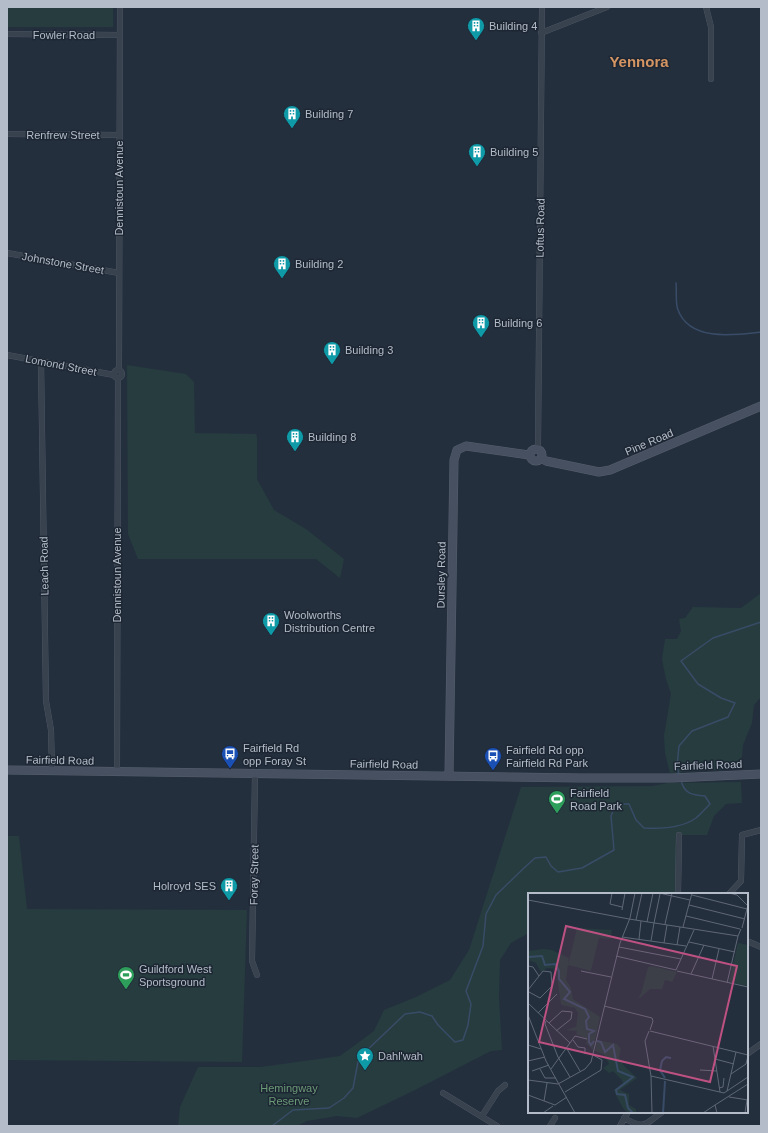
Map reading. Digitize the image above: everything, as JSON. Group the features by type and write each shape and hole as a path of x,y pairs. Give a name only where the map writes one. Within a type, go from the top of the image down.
{"main road":[{"name":"Pine Road","path":"541,458 546,461 599,472 610,470 761,406"},
{"name":"Dursley Road","path":"449,776 454,460 458,450 466,446 530,455"},
{"path":"537,448 542,452 541,458 538,461 531,459 530,455 532,450 537,448"},
{"name":"Fairfield Road","path":"7,770 582,778 672,778 761,774"}],"street":[{"name":"Dennistoun Avenue","path":"116,772 115,371 119,370 120,7"},
{"name":"Loftus Road","path":"537,448 542,7"},
{"path":"541,33 607,7"},
{"path":"706,7 711,27 711,79"},
{"name":"Fowler Road","path":"7,34 120,35"},
{"name":"Renfrew Street","path":"7,134 120,135"},
{"name":"Johnstone Street","path":"7,253 119,273"},
{"name":"Lomond Street","path":"7,355 116,376"},
{"name":"Leach Road","path":"41,361 46,701 51,730 52,771"},
{"name":"Foray Street","path":"255,774 252,961 257,975"},
{"path":"730,893 741,881 742,835 761,830"},
{"path":"678,893 679,835"},
{"path":"748,941 761,946"},
{"path":"748,1053 761,1044"},
{"path":"482,1116 498,1091 505,1084"},
{"path":"443,1093 497,1126"},
{"path":"620,1126 627,1113"},
{"path":"624,1118 638,1126 643,1125 661,1113"},
{"path":"550,1126 555,1118"}],"green space":[{"path":"7,7 113,7 113,27 7,27"},
{"path":"127,365 186,374 194,382 195,433 256,434 257,479 274,510 306,529 344,559 340,578 316,559 138,559 128,534"},
{"path":"761,593 761,697 754,705 752,723 743,745 741,768 670,773 665,753 664,736 671,694 662,659 665,639 677,639 681,631 679,619 685,618 693,607 741,608"},
{"name":"Fairfield Road Park","path":"741,782 742,803 726,804 714,816 707,835 677,835 675,893 528,893 528,934 511,943 500,960 499,998 502,1050 491,1051 357,1118 337,1116 307,1121 297,1126 178,1126 180,1107 198,1067 261,1067 340,1056 374,1031 384,1010 416,997 450,980 469,950 521,787 653,786 668,783"},
{"name":"Guildford West Sportsground","path":"7,836 19,836 27,909 247,910 242,1062 7,1060"}],"waterway":[{"path":"676,283 678,310 684,320 692,327 703,332 726,335 761,332"},
{"path":"679,774 677,767 679,746 692,731 728,717 735,703 721,698 698,684 681,661 713,638 761,622"},
{"path":"272,1126 293,1110 329,1108 344,1098 353,1088 358,1062 364,1053 405,1014 420,1012 432,1016 438,1025 455,1042 463,1040 468,1025 471,1004 466,991 483,946 486,914 496,895 535,858 546,857 551,866 558,872 582,868 614,850 611,816 616,804 629,804 636,820 644,828 678,826 696,818 710,804 705,796 692,794 686,791 681,780"}],"place":[{"name":"Building 4","path":"476,41"},
{"name":"Building 7","path":"292,129"},
{"name":"Building 5","path":"477,167"},
{"name":"Building 2","path":"282,279"},
{"name":"Building 6","path":"481,338"},
{"name":"Building 3","path":"332,365"},
{"name":"Building 8","path":"295,452"},
{"name":"Woolworths Distribution Centre","path":"271,636"},
{"name":"Fairfield Rd opp Foray St","path":"230,769"},
{"name":"Fairfield Rd opp Fairfield Rd Park","path":"493,771"},
{"name":"Fairfield Road Park","path":"557,814"},
{"name":"Holroyd SES","path":"229,901"},
{"name":"Guildford West Sportsground","path":"126,990"},
{"name":"Dahl'wah","path":"365,1071"}],"district":[{"name":"Yennora","path":"639,62"}],"park label":[{"name":"Hemingway Reserve","path":"289,1094"}]}
